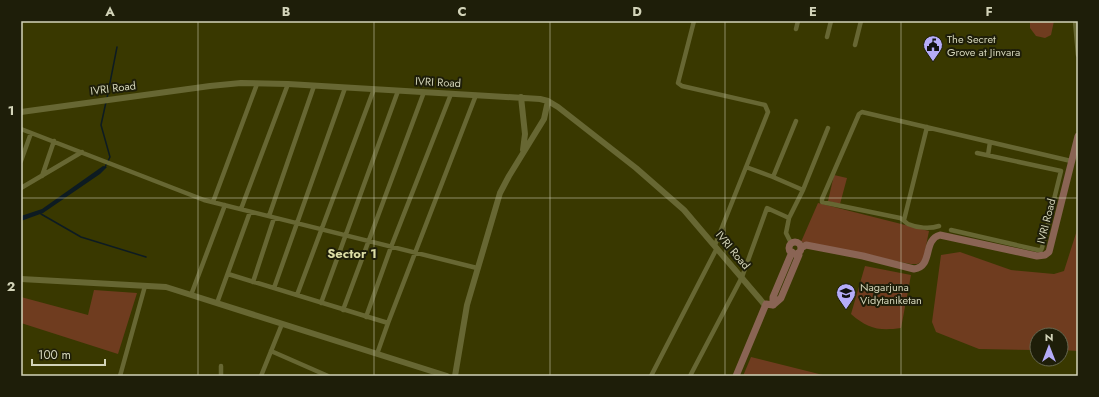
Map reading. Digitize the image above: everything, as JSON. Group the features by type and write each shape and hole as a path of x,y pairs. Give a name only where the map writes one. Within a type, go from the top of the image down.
{"main road":[{"name":"IVRI Road","path":"938,236 942,235 981,240 1037,256 1044,255 1049,252 1078,136"},
{"path":"797,251 806,244 914,269 920,268 924,264 931,241 938,236"},
{"path":"736,376 770,305 781,298 799,255 797,251 800,244 796,242 791,243 789,247 797,251"}],"street":[{"path":"651,376 716,246 768,112 765,105 682,86 678,83 694,21"},
{"path":"796,29 798,21"},
{"path":"827,37 831,21"},
{"path":"855,45 861,21"},
{"path":"1075,21 1078,55"},
{"name":"IVRI Road","path":"21,112 241,83 288,84 522,97 548,101 636,168 684,210 764,304 770,305"},
{"path":"212,202 257,84"},
{"path":"241,210 288,84"},
{"path":"253,282 271,217 314,86"},
{"path":"274,288 345,88"},
{"path":"297,295 374,89"},
{"path":"321,303 398,91"},
{"path":"343,310 424,92"},
{"path":"366,317 391,247 450,94"},
{"path":"377,354 476,95"},
{"path":"522,97 525,133 522,154"},
{"path":"455,376 467,305 500,193 544,119 548,101"},
{"path":"938,236 937,226 919,227 906,223 904,220 822,202 859,114 862,112 1072,161"},
{"path":"773,177 796,121"},
{"path":"904,220 927,127"},
{"path":"791,243 786,233 789,218 803,190 828,128"},
{"path":"21,129 212,202 477,268"},
{"path":"21,161 31,133"},
{"path":"525,133 534,134"},
{"path":"42,176 54,141"},
{"path":"988,155 990,142"},
{"path":"21,188 82,152"},
{"path":"951,230 981,240 1041,250 1061,171 977,153"},
{"path":"746,167 803,190"},
{"path":"191,295 224,205"},
{"path":"690,376 742,277 767,208 789,218"},
{"path":"217,303 250,212"},
{"path":"228,274 388,324"},
{"path":"21,279 166,287 447,376"},
{"path":"120,376 145,286"},
{"path":"262,376 282,324"},
{"path":"271,351 328,376"},
{"path":"221,366 221,376"}],"shaded area":[{"path":"1030,21 1054,21 1051,35 1045,38 1036,36 1030,28"},
{"path":"103,166 107,167 100,174 43,213 21,221 21,216 42,209"},
{"path":"834,175 847,178 840,204 828,201"},
{"path":"818,203 929,231 923,261 917,264 911,264 801,242"},
{"path":"1078,227 1078,351 1069,350 1069,327 1029,327 1029,350 979,349 936,332 932,322 941,255 960,252 1011,270 1054,274 1064,271"},
{"path":"865,266 911,275 901,328 874,328 863,323 851,314"},
{"path":"94,290 137,293 118,354 21,323 21,297 88,315"},
{"path":"751,357 827,376 743,376"}],"waterway":[{"path":"107,98 117,47"},
{"path":"105,167 110,157 101,125 106,102"},
{"path":"41,214 81,237 146,257"}],"place":[{"name":"The Secret Grove at Jinvara","path":"933,62"},
{"name":"Nagarjuna Vidytaniketan","path":"846,310"}],"district":[{"name":"Sector 1","path":"352,253"}]}
